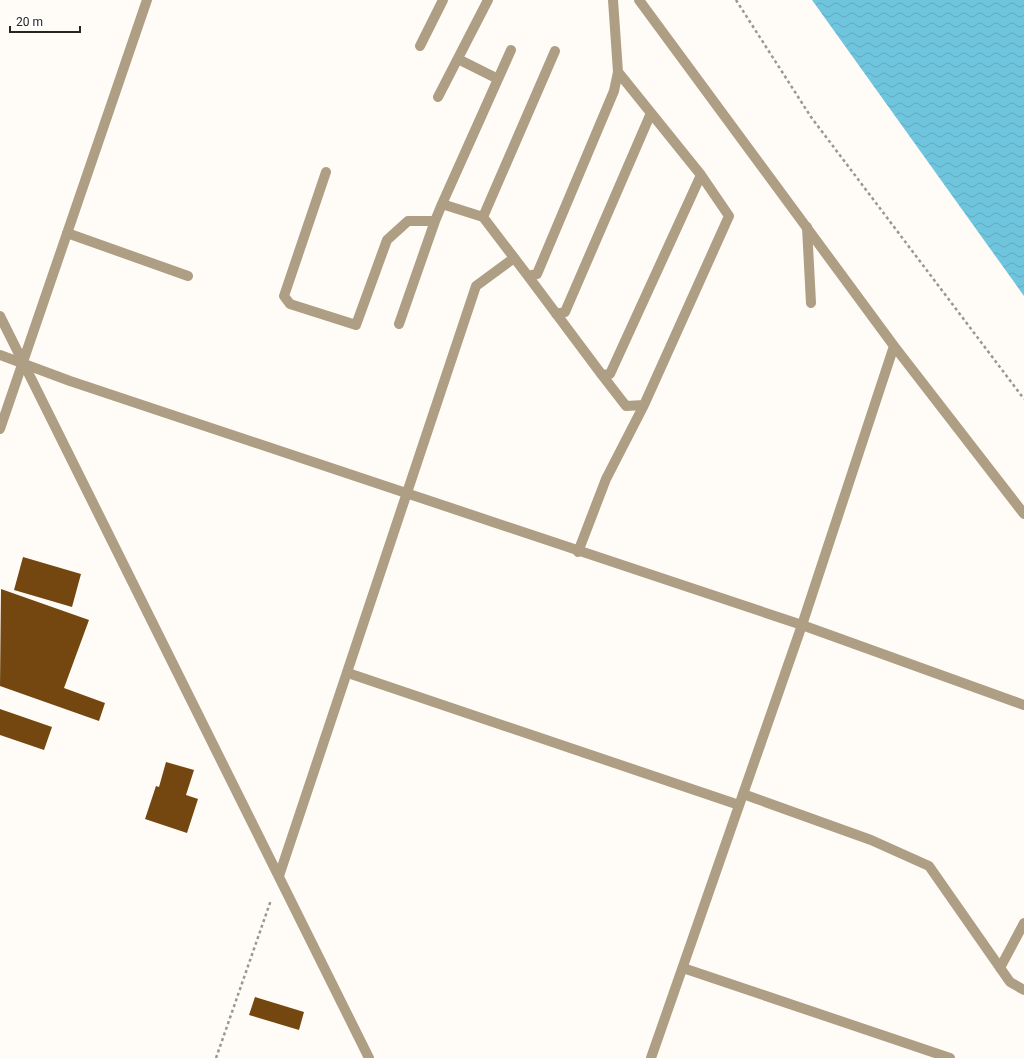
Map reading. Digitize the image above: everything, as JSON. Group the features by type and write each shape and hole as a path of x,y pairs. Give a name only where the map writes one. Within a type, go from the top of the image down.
{"street":[{"path":"0,428 147,0"},
{"path":"420,46 443,0"},
{"path":"438,97 488,0"},
{"path":"528,276 537,274 614,91 618,72 613,0"},
{"path":"639,0 894,346 1024,514"},
{"path":"399,324 435,221 511,50"},
{"path":"483,217 556,51"},
{"path":"458,59 498,79"},
{"path":"578,552 606,479 644,405 729,216 701,175 618,72"},
{"path":"556,314 565,312 650,113"},
{"path":"326,172 284,296 290,304 356,325 387,240 408,221 435,221"},
{"path":"602,375 610,374 701,175"},
{"path":"442,204 483,217 626,406 644,405"},
{"path":"807,227 811,302"},
{"path":"67,233 188,276"},
{"path":"279,876 408,494 476,286 514,258"},
{"path":"0,316 22,363 369,1058"},
{"path":"652,1058 802,625 894,346"},
{"path":"0,355 70,381 578,552 802,625 1024,705"},
{"path":"348,673 739,805"},
{"path":"743,794 871,840 929,866 1010,982 1024,990"},
{"path":"1000,968 1024,924"},
{"path":"683,968 950,1058"}],"path":[{"path":"736,0 811,117 1024,399"},
{"path":"216,1058 279,876"}],"water":[{"path":"812,0 1024,0 1024,296"}],"building":[{"path":"23,557 81,574 72,607 14,590"},
{"path":"1,589 89,620 64,688 105,703 99,721 0,686"},
{"path":"0,709 52,727 44,750 0,735"},
{"path":"166,762 194,770 186,795 198,799 187,833 145,819 156,786 159,787"},
{"path":"255,997 304,1012 299,1030 249,1015"}]}
